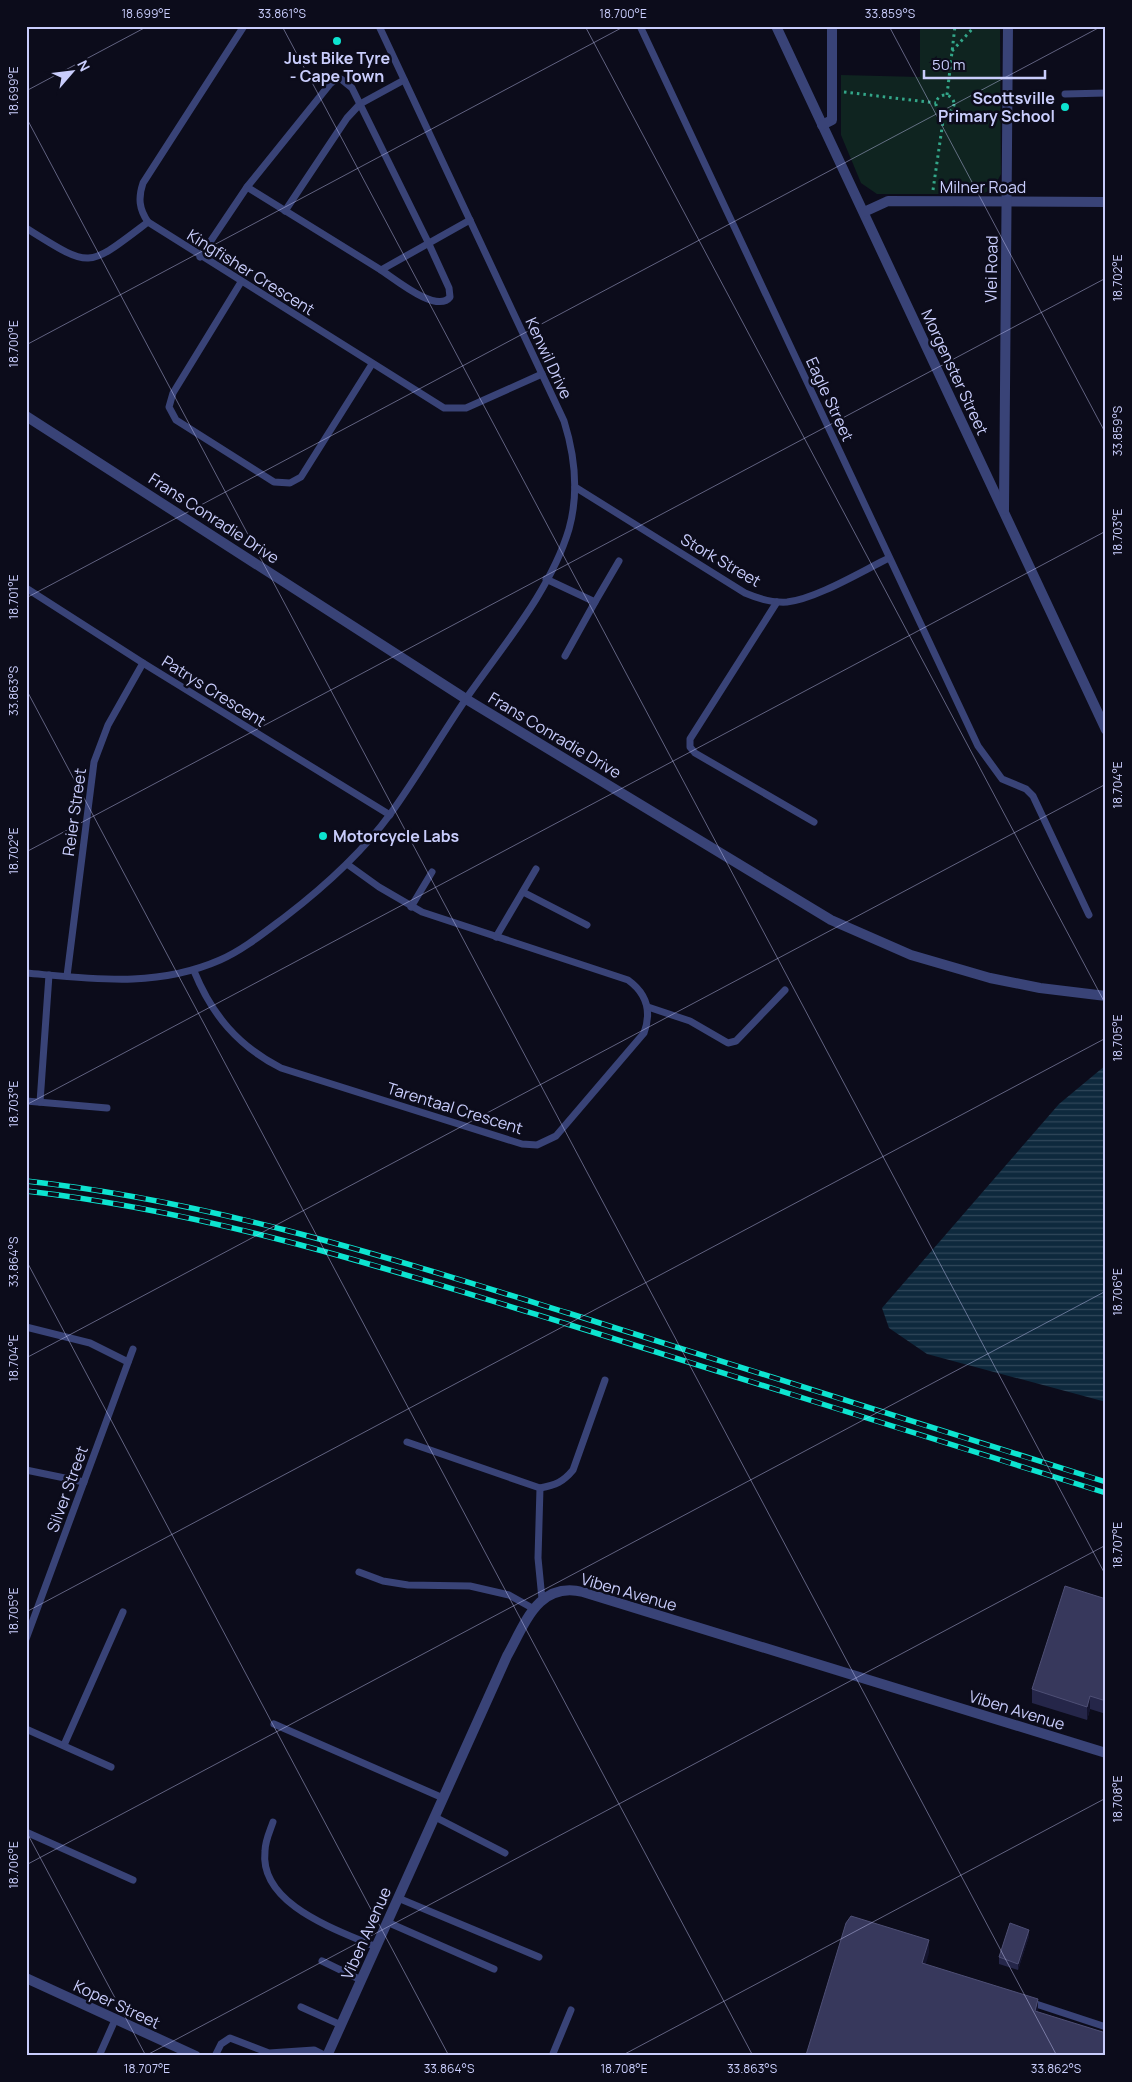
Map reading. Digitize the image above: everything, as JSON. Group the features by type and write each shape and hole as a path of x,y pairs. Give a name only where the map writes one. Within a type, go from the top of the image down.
{"street":[{"name":"Morgenster Street","path":"776,26 1106,730"},
{"path":"822,125 832,120 832,26"},
{"name":"Vlei Road","path":"1004,513 1008,26"},
{"name":"Milner Road","path":"864,212 888,201 1106,202"},
{"name":"Frans Conradie Drive","path":"26,416 466,699 831,920 911,955 990,978 1040,988 1106,996"},
{"name":"Viben Avenue","path":"326,2056 507,1656 534,1609 542,1599 556,1592 565,1590 583,1592 1106,1753"},
{"name":"Koper Street","path":"26,1978 196,2056"}],"lane":[{"path":"26,228 66,254 88,259 106,254 148,222 143,215 140,199 143,183 244,26"},
{"name":"Kenwil Drive","path":"379,26 542,374 566,429 572,454 575,487 567,535 546,579 525,615 466,699"},
{"name":"Eagle Street","path":"640,26 978,746 1002,779 1026,788 1034,796 1089,915"},
{"path":"200,257 248,187 335,80 341,79 347,82 360,104 428,242 449,288 450,297 448,301 436,303 423,297 248,187"},
{"path":"285,211 325,148 347,118 360,104 404,80"},
{"path":"1065,94 1106,93"},
{"path":"381,270 470,220"},
{"name":"Kingfisher Crescent","path":"148,222 200,257 436,405 452,410 472,406 542,374"},
{"path":"242,282 173,392 169,407 176,420 274,482 290,483 301,476 372,364"},
{"name":"Stork Street","path":"575,487 745,593 777,602 804,598 889,558"},
{"path":"565,656 619,561"},
{"path":"546,579 595,602"},
{"name":"Patrys Crescent","path":"26,588 143,663 390,815"},
{"path":"777,602 690,740 690,747 695,753 814,822"},
{"name":"Reier Street","path":"67,976 94,762 108,724 143,663"},
{"path":"26,973 107,980 146,980 194,971 222,959 248,944 296,908 347,864 390,815 466,699"},
{"path":"347,864 379,888 411,907 445,921 628,980 641,992 648,1007 690,1021 728,1043 736,1042 785,990"},
{"path":"496,937 536,869"},
{"path":"411,907 432,872"},
{"path":"523,892 586,925"},
{"name":"Tarentaal Crescent","path":"194,971 208,1003 227,1029 251,1051 266,1060 297,1074 529,1145 544,1143 556,1136 640,1040 647,1025 648,1007"},
{"path":"40,1102 50,975"},
{"path":"26,1101 107,1108"},
{"path":"26,1327 90,1343 128,1362"},
{"name":"Silver Street","path":"26,1639 29,1624 133,1349"},
{"path":"407,1442 540,1488 557,1485 573,1470 605,1380"},
{"path":"26,1470 84,1482"},
{"path":"540,1488 538,1558 542,1599"},
{"path":"359,1572 383,1581 408,1585 470,1586 509,1595 534,1609"},
{"path":"64,1746 123,1612"},
{"path":"274,1724 443,1798"},
{"path":"26,1729 110,1767"},
{"path":"435,1817 505,1853"},
{"path":"273,1822 264,1851 271,1880 279,1892 288,1902 304,1913 376,1948"},
{"path":"26,1832 133,1880"},
{"path":"398,1898 539,1958"},
{"path":"387,1922 494,1969"},
{"path":"322,1961 361,1980"},
{"path":"1024,2000 1106,2027"},
{"path":"301,2007 341,2025"},
{"path":"552,2056 571,2010"},
{"path":"99,2056 115,2020"},
{"path":"215,2056 222,2044 230,2038 269,2053 314,2050 326,2056"}],"path":[{"path":"946,95 955,26"},
{"path":"952,52 975,26"},
{"path":"845,92 936,103"},
{"path":"936,103 942,95 946,95"},
{"path":"944,114 950,112 954,103 946,95"},
{"path":"936,103 938,110 944,114"},
{"path":"933,189 944,114"}],"green space":[{"path":"920,26 1000,26 1001,174 994,187 983,194 877,194 861,183 841,135 841,75 920,77"}],"water":[{"path":"1106,1065 1106,1402 927,1354 889,1328 882,1308 1059,1104"}],"building":[{"path":"1065,1586 1106,1599 1106,1701 1090,1696 1087,1707 1032,1689"},
{"path":"851,1916 929,1940 922,1963 1038,1999 1035,2011 1106,2033 1106,2042 1102,2056 806,2055 846,1923"},
{"path":"1010,1923 1029,1930 1018,1964 999,1957"}],"railway":[{"path":"26,1181 164,1202 232,1217 367,1252 1106,1482"},
{"path":"26,1191 95,1200 164,1213 232,1228 367,1263 1106,1493"}],"place":[{"name":"Just Bike Tyre - Cape Town","path":"337,41"},
{"name":"Scottsville Primary School","path":"1065,107"},
{"name":"Motorcycle Labs","path":"323,836"}]}
